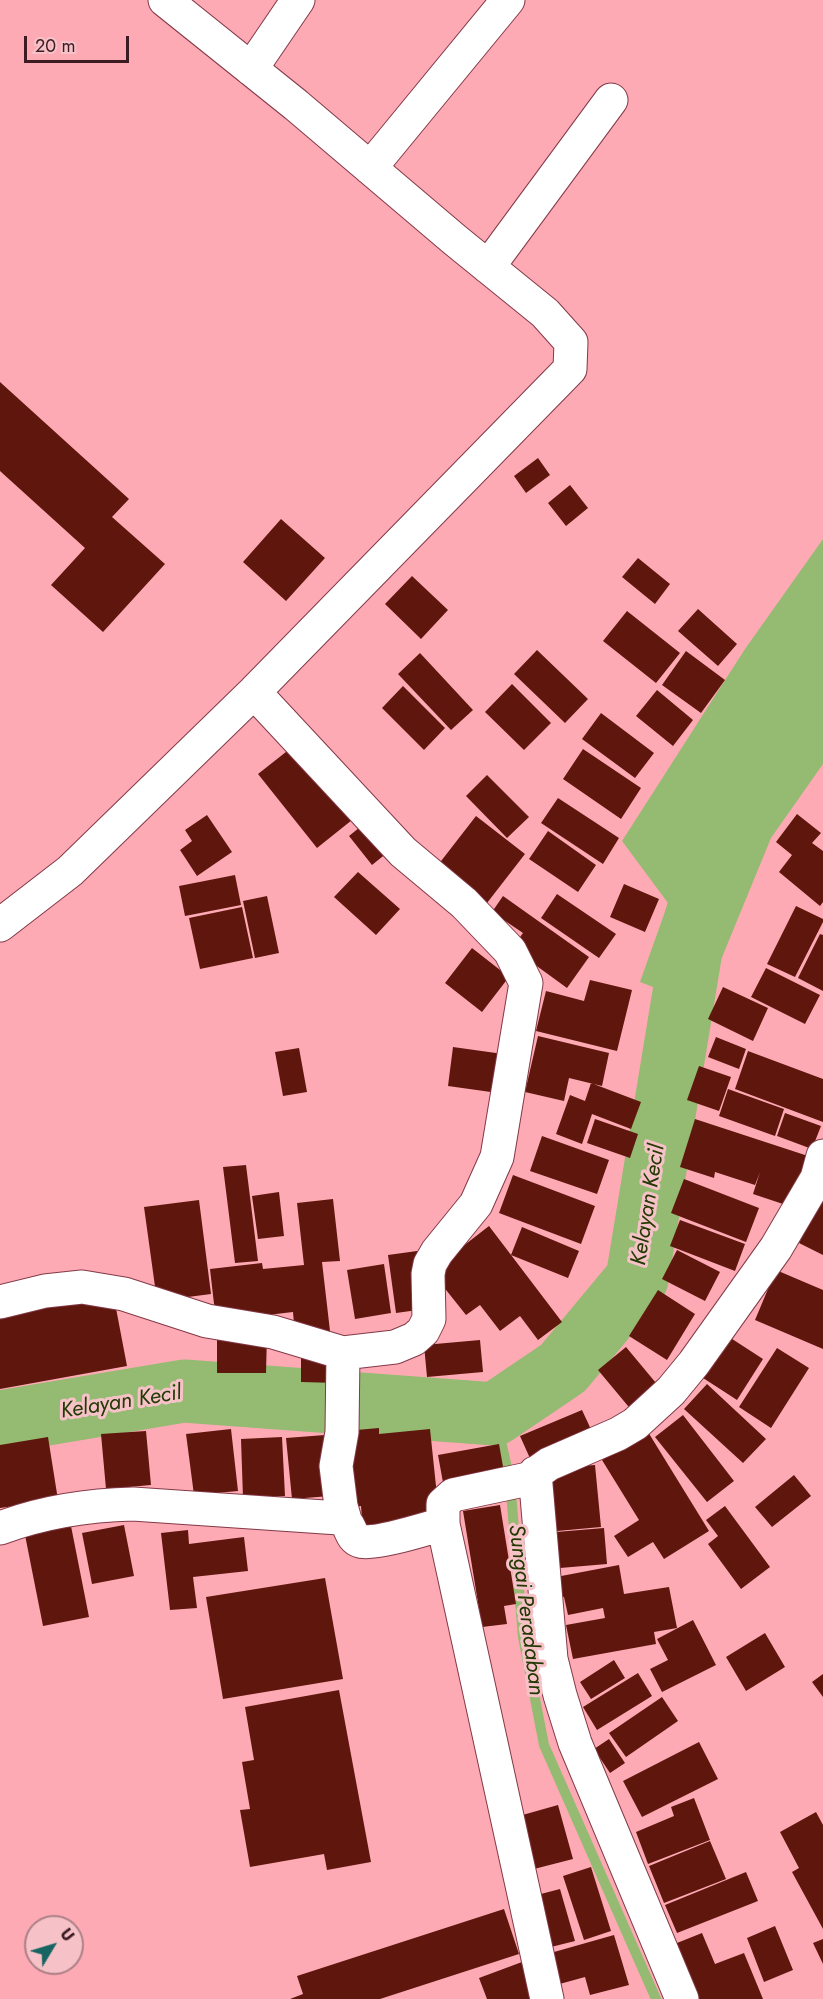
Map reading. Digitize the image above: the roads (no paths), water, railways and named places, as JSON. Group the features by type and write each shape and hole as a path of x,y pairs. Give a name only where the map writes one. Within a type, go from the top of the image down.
{"street":[{"path":"0,925 70,871 254,692 570,369 571,342 545,313 165,0"},
{"path":"251,69 298,0"},
{"path":"370,168 508,0"},
{"path":"488,267 611,100"},
{"path":"0,1302 45,1291 82,1287 124,1294 207,1322 273,1332 342,1365 414,1339 423,1331 429,1318 428,1274 430,1264 476,1204 496,1157 526,983 510,951 464,903 403,852 254,692"},
{"path":"547,1999 443,1524 443,1504 453,1495 494,1487 531,1476 549,1464 634,1424 671,1391 694,1363 776,1248 821,1172"},
{"path":"342,1365 342,1432 336,1466 341,1506 354,1537 362,1542 377,1541 443,1524"},
{"path":"531,1476 551,1659 560,1695 575,1743 682,1999"},
{"path":"0,1528 55,1512 104,1504 133,1504 345,1520"}],"waterway":[{"name":"Kelayan Kecil","path":"0,1422 184,1391 495,1414 563,1368 637,1279 697,914"},
{"name":"Sungai Peradaban","path":"495,1414 510,1481 523,1637 544,1745 656,1999"}]}
